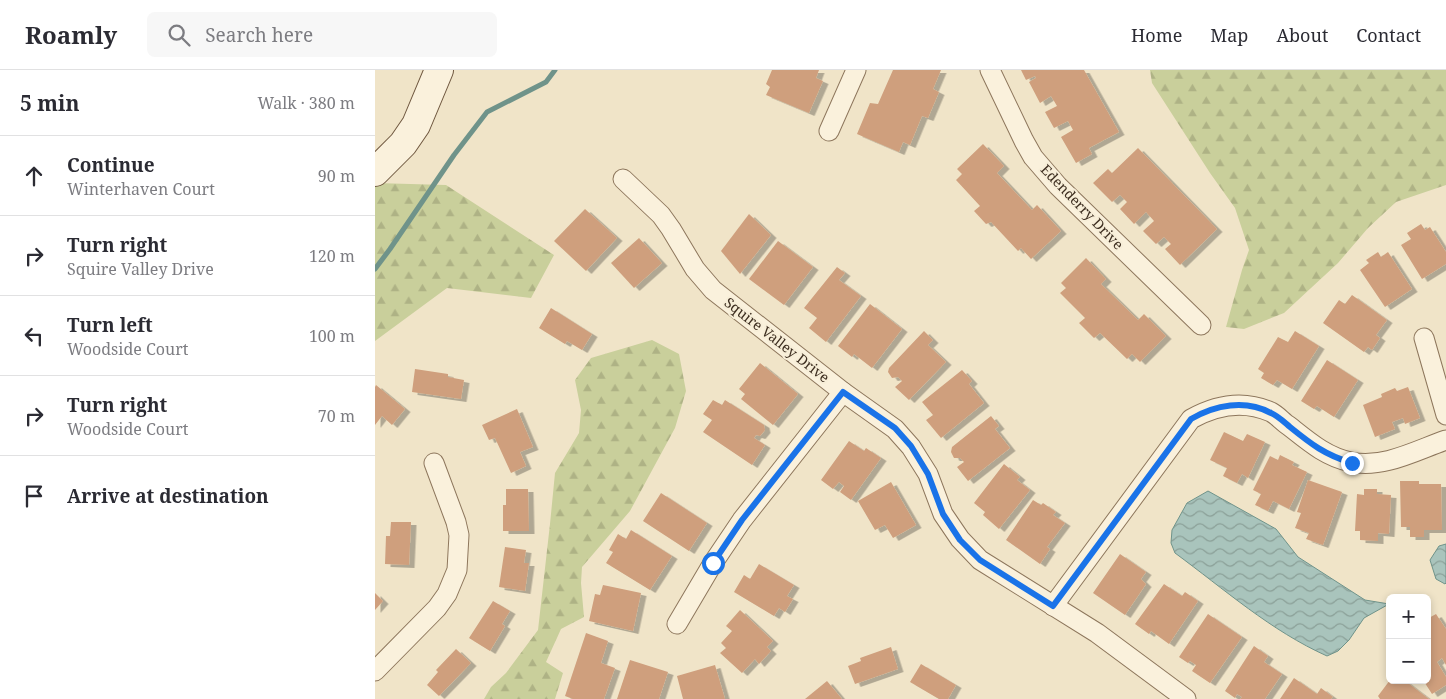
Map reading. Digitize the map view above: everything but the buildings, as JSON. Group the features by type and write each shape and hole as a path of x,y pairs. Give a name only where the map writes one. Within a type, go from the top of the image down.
{"street":[{"path":"375,172 403,144 416,125 439,70"},
{"path":"829,131 856,70"},
{"name":"Edenderry Drive","path":"990,70 1033,157 1058,186 1201,325"},
{"name":"Squire Valley Drive","path":"623,179 661,215 671,228 695,269 713,290 843,392 895,428 911,446 928,474 943,514 960,540 980,560 1097,633 1186,699"},
{"path":"1424,338 1446,415"},
{"path":"677,624 713,563 742,520 843,392"},
{"path":"1053,606 1191,419 1203,412 1230,405 1255,407 1272,413 1320,450 1352,463 1381,463 1446,440"},
{"path":"375,671 442,601 452,584 457,570 459,535 434,463"}],"green space":[{"path":"1150,70 1446,70 1446,185 1396,202 1368,228 1338,263 1284,313 1244,329 1226,327 1249,250 1235,208 1152,83"},
{"path":"375,183 446,185 554,255 531,298 447,288 375,341"},
{"path":"652,340 679,354 686,391 675,428 630,511 582,567 581,583 584,617 561,629 546,662 563,673 555,699 484,699 491,687 506,673 538,630 555,473 579,433 581,410 575,380 591,358"}],"water":[{"path":"1208,491 1276,529 1298,557 1365,600 1386,604 1386,606 1364,618 1349,640 1338,651 1327,656 1306,646 1248,609 1175,553 1171,543 1172,530 1187,503"},
{"path":"1446,544 1445,584 1436,579 1430,560 1439,546"}],"waterway":[{"path":"375,269 454,155 487,112 546,82 555,70"}],"route":[{"path":"713,563 742,520 843,392 895,428 911,446 928,474 943,514 960,540 980,560 1053,606 1191,419 1203,412 1230,405 1255,407 1272,413 1320,450 1352,463"}]}
